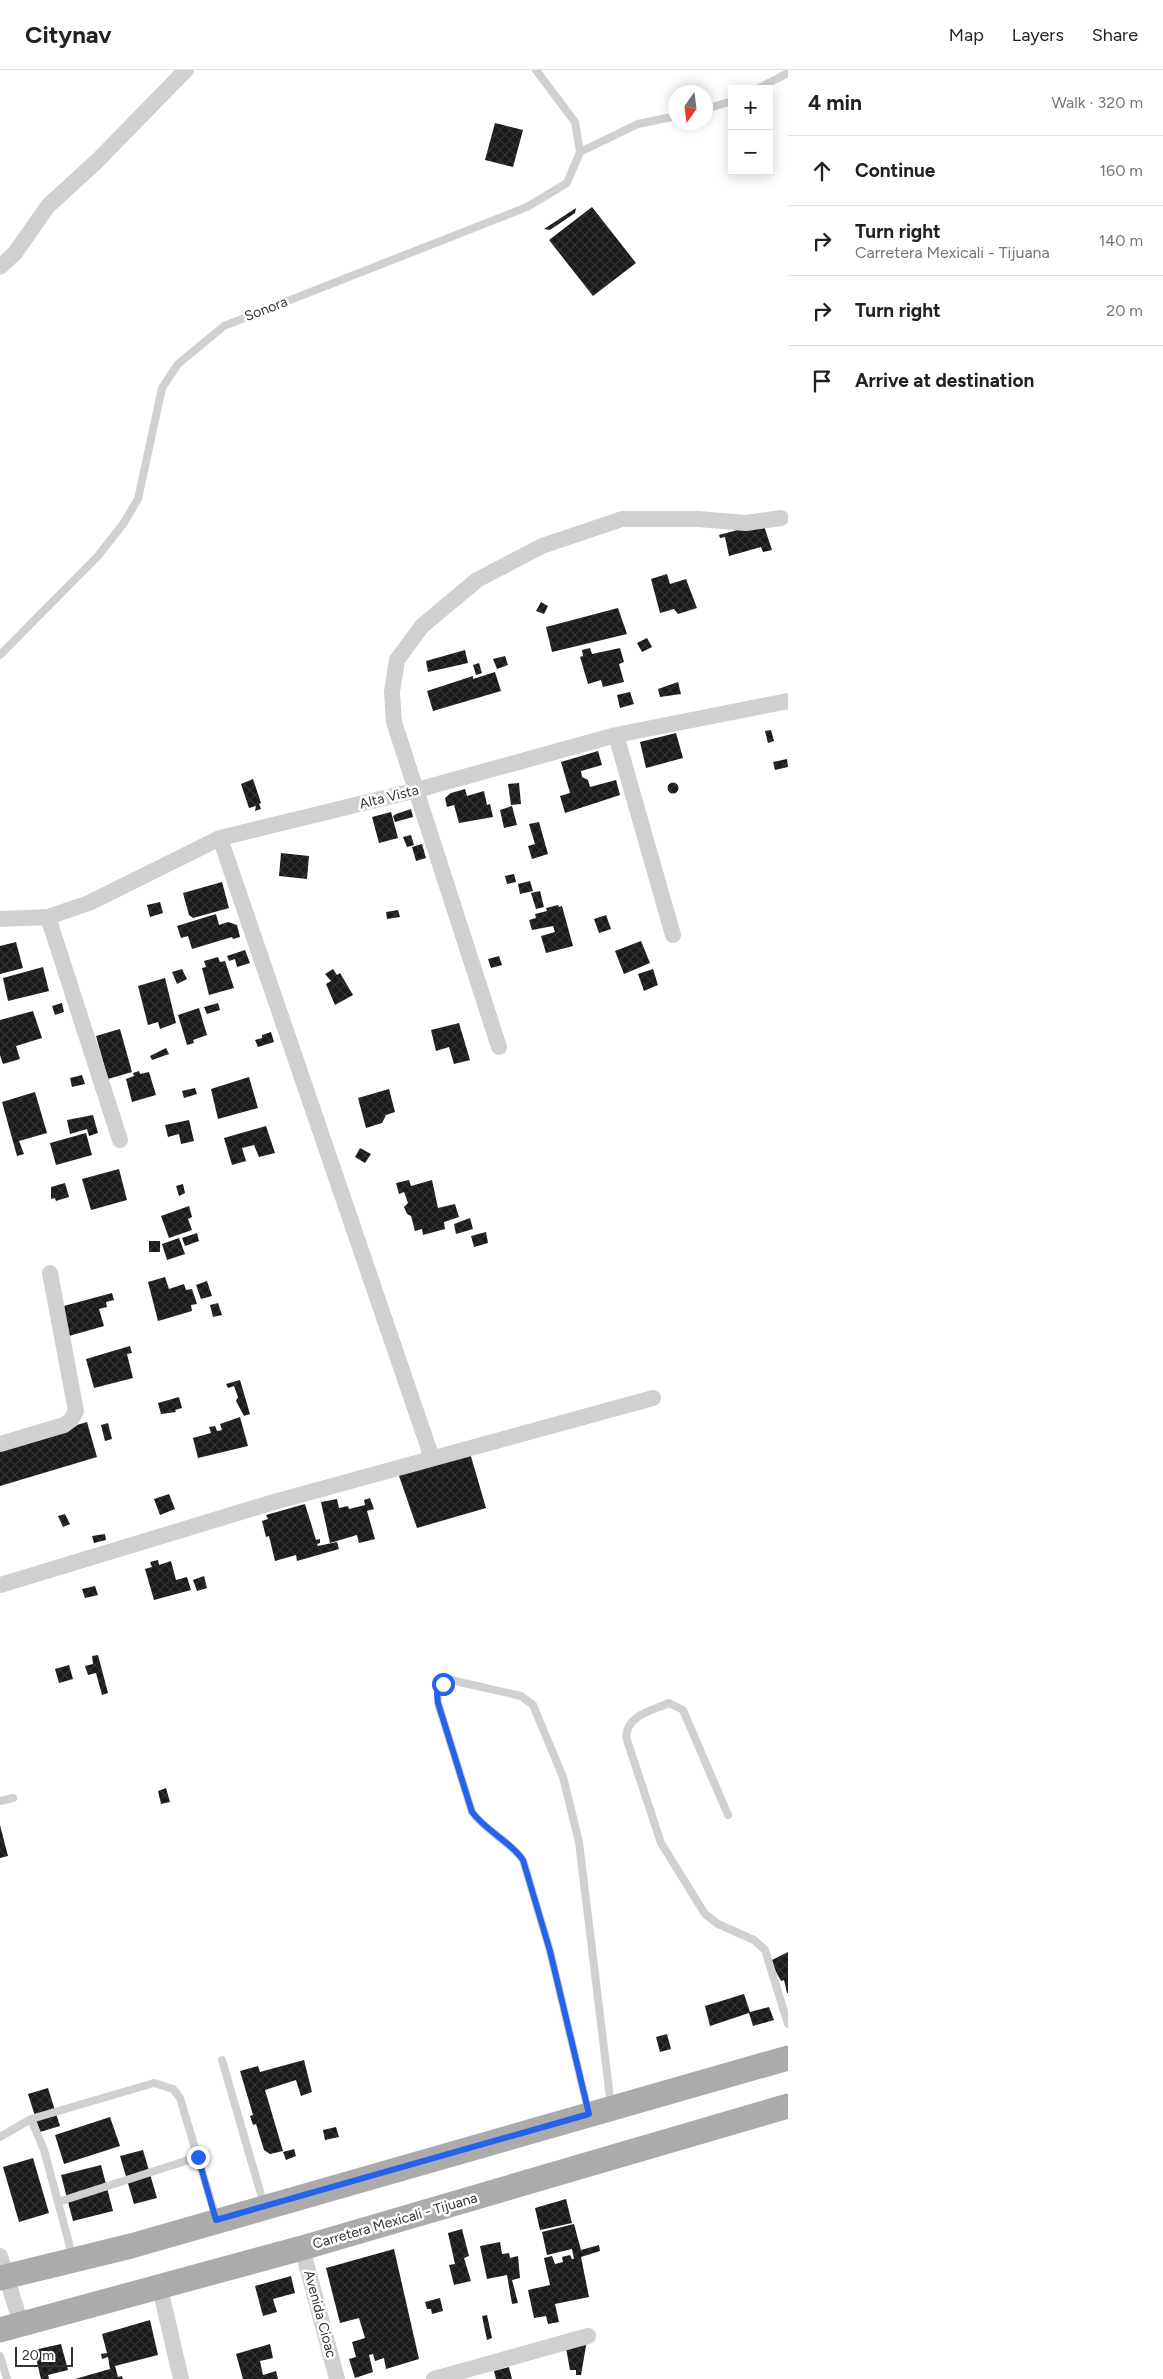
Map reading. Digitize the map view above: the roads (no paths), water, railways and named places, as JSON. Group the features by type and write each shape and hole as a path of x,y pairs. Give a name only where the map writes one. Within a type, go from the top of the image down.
{"main road":[{"path":"2,2270 73,2260 131,2246 216,2220 788,2058"},
{"name":"Carretera Mexicali - Tijuana","path":"10,2327 160,2288 302,2248 788,2106"}],"street":[{"path":"0,267 15,253 48,206 97,161 186,70"},
{"path":"498,1047 394,722 392,692 397,660 422,626 477,580 542,546 622,519 698,519 746,524 781,518"},
{"name":"Alta Vista","path":"0,919 48,917 89,903 220,838 417,790 616,735 788,701"},
{"path":"616,735 673,935"},
{"path":"220,838 432,1458"},
{"path":"48,917 120,1140"},
{"path":"0,1444 64,1425 71,1420 76,1411 50,1273"},
{"path":"0,1584 432,1458 653,1398"},
{"name":"Avenida Cioac","path":"302,2248 337,2379"},
{"path":"2,2270 10,2327"},
{"path":"160,2288 181,2379"},
{"path":"434,2379 588,2336"}],"lane":[{"path":"536,70 575,122 580,152 638,124 668,118"},
{"path":"765,85 788,73"},
{"path":"713,107 728,102"},
{"name":"Sonora","path":"0,655 98,556 123,524 138,499 162,388 178,364 224,326 526,207 568,183 580,152"},
{"path":"451,1680 521,1696 533,1705 563,1777 578,1842 600,2111 523,1860 517,1851 478,1820 472,1812 438,1703 437,1693 443,1684 451,1680"},
{"path":"728,1815 683,1710 669,1703 631,1721 626,1729 626,1737 661,1843 705,1914 718,1924 754,1940 765,1950 788,2024"},
{"path":"0,1802 13,1798"},
{"path":"222,2060 265,2207"},
{"path":"0,2137 31,2119 154,2083 173,2089 180,2098 216,2220"},
{"path":"31,2119 44,2150 73,2260"},
{"path":"58,2202 198,2157"},
{"path":"0,2356 7,2379"}]}
